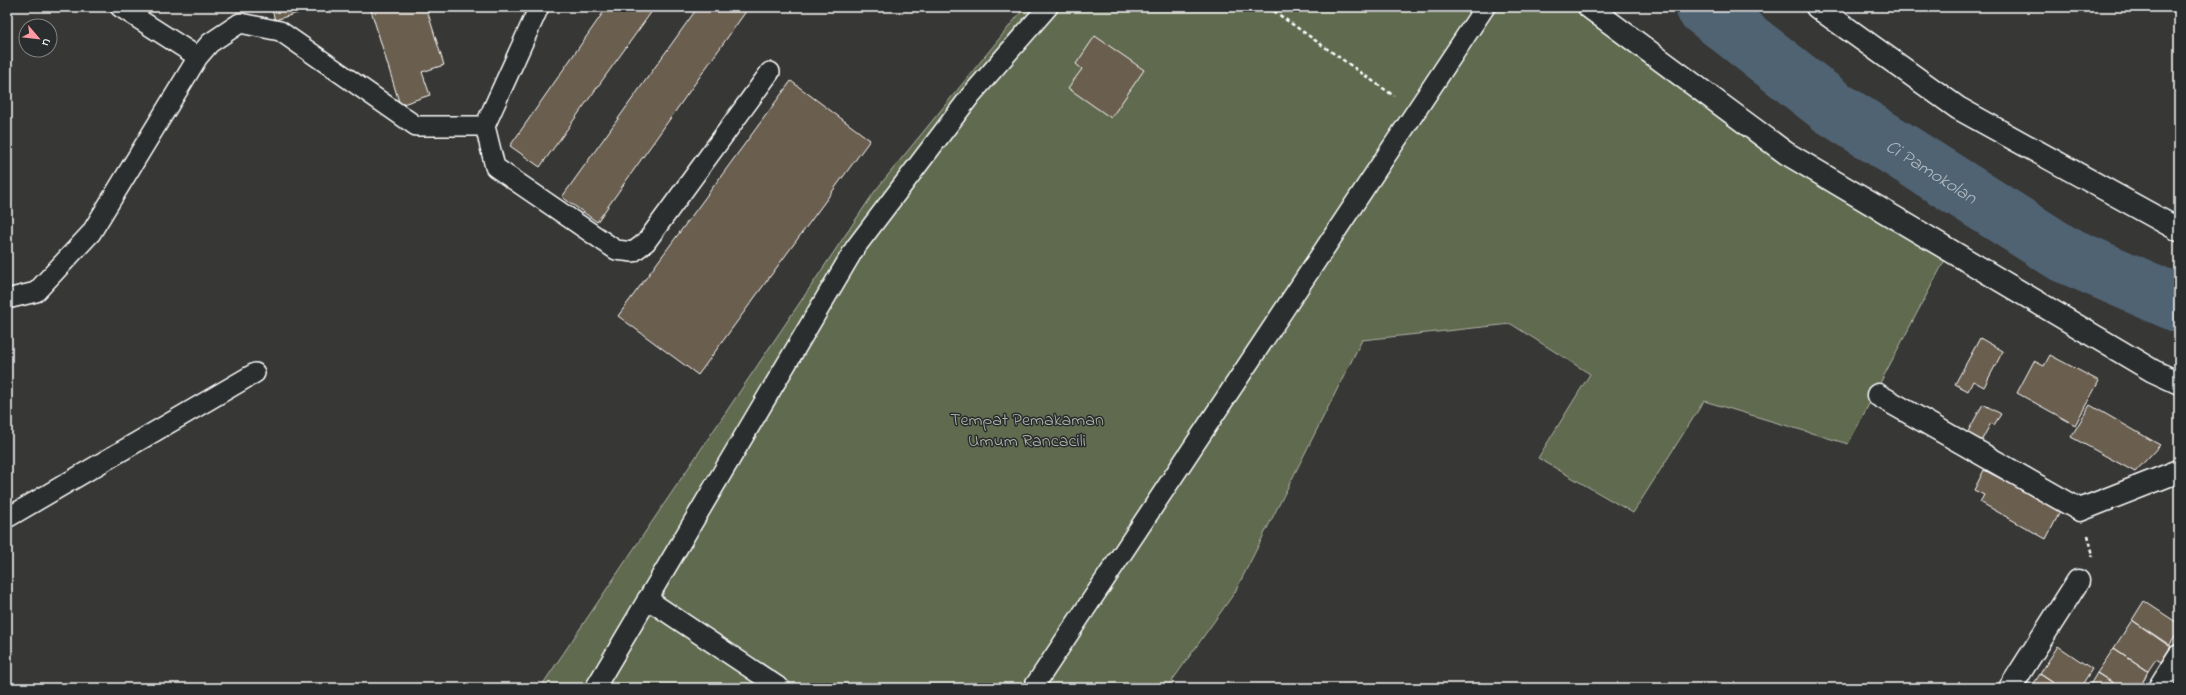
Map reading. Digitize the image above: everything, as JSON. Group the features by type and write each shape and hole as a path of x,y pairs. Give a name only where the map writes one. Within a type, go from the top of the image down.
{"street":[{"path":"1589,7 1786,153 2153,371 2179,383"},
{"path":"1816,7 1958,108 2179,230"},
{"path":"1878,395 2080,510 2179,471"},
{"path":"2010,688 2078,581"},
{"path":"2159,688 2179,656"}],"lane":[{"path":"120,7 198,57"},
{"path":"539,7 485,126 495,167 616,250 633,252 646,242 770,72"},
{"path":"595,688 855,248 971,95 1048,7"},
{"path":"1033,688 1485,7"},
{"path":"7,299 36,292 91,233 198,57 210,43 240,23 280,32 416,126 485,126"},
{"path":"7,518 255,373"},
{"path":"647,599 780,688"}],"path":[{"path":"1268,7 1416,111"},
{"path":"2078,581 2093,555 2080,510"}],"green space":[{"name":"Tempat Pemakaman Umum Rancacili","path":"1025,7 1579,7 1947,256 1848,444 1704,401 1633,513 1538,458 1590,374 1511,324 1362,340 1235,592 1167,688 540,688 875,191"}],"building":[{"path":"271,7 317,7 275,20"},
{"path":"370,7 426,7 444,65 422,72 430,95 400,105"},
{"path":"607,7 655,7 540,167 510,146"},
{"path":"698,7 749,7 597,222 562,197"},
{"path":"1095,36 1144,70 1111,118 1068,88 1082,69 1076,64"},
{"path":"791,81 870,140 698,375 618,316"},
{"path":"1980,338 2003,351 1984,387 1973,381 1968,391 1955,384"},
{"path":"2050,355 2099,381 2075,425 2017,393 2034,361 2044,366"},
{"path":"1983,404 2001,414 1994,425 1991,423 1979,445 1965,437"},
{"path":"2090,405 2160,445 2135,472 2071,437"},
{"path":"1984,470 2061,510 2046,539 1980,502 1984,495 1974,490"},
{"path":"2144,601 2179,624 2179,631 2169,646 2132,620"},
{"path":"2132,620 2171,646 2161,662 2156,659 2148,671 2114,648"},
{"path":"2058,646 2092,669 2080,688 2061,688 2040,674"},
{"path":"2114,648 2148,671 2140,688 2121,688 2097,673"},
{"path":"2097,673 2121,688 2088,688"},
{"path":"2040,674 2061,688 2031,688"}],"waterway":[{"name":"Ci Pamokolan","path":"1704,7 1833,108 2062,253 2179,304"}]}
